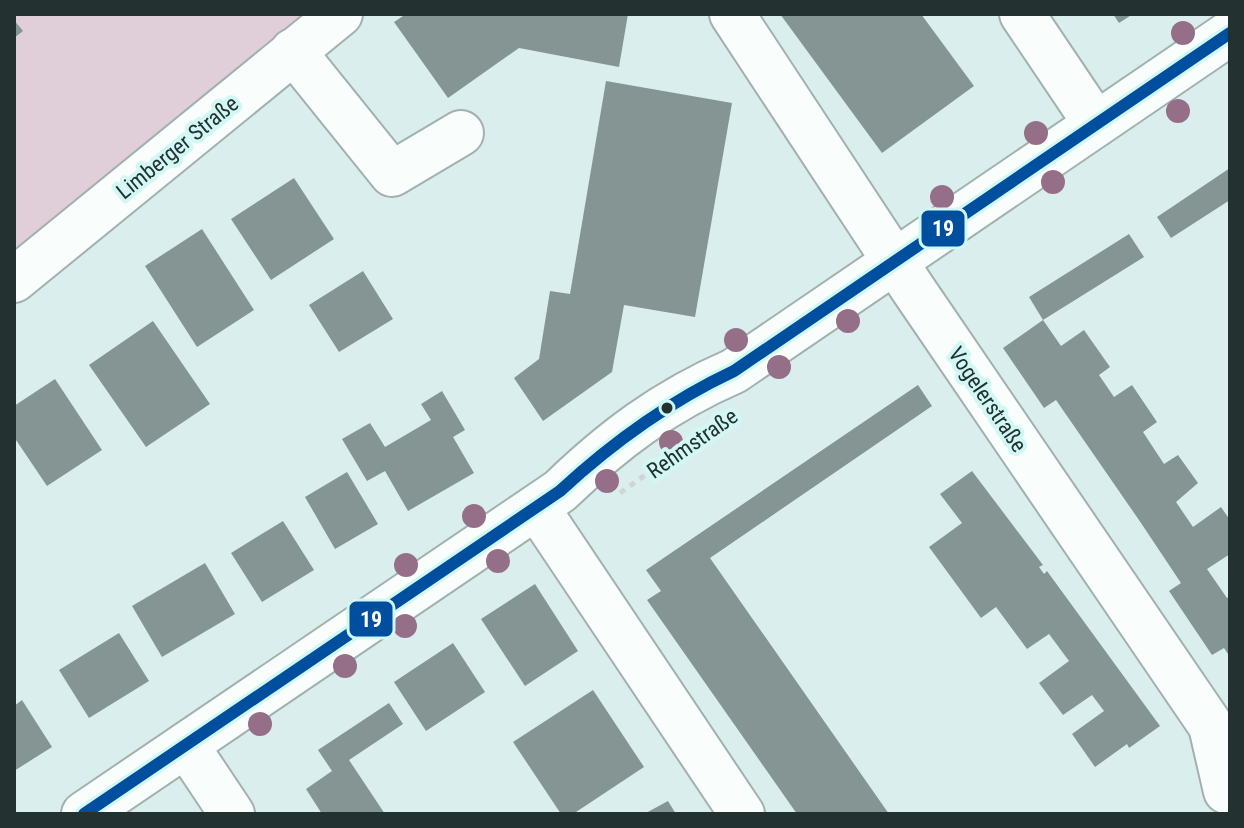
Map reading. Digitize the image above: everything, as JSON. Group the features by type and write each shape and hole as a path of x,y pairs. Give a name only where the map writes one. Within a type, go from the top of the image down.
{"street":[{"name":"Limberger Straße","path":"14,280 340,14"},
{"name":"Vogelerstraße","path":"732,14 1211,726 1226,791"},
{"path":"1022,14 1096,124"},
{"name":"Rehmstraße","path":"84,814 537,508 560,491 603,449 645,420 687,392 734,371 1230,33"},
{"path":"293,51 392,174 461,133"},
{"path":"537,508 742,814"},
{"path":"186,745 232,814"}],"path":[{"name":"Rehmstraße","path":"614,497 717,425"}],"shaded area":[{"path":"14,14 309,14 14,264"}],"building":[{"path":"406,14 628,14 619,67 519,48 448,98 394,22"},
{"path":"780,14 921,14 974,86 882,153"},
{"path":"1113,14 1133,14 1119,23"},
{"path":"14,20 23,31 14,38"},
{"path":"606,81 732,103 695,317 624,305 612,372 543,421 514,378 539,359 550,291 570,294"},
{"path":"1230,168 1230,200 1171,238 1157,217"},
{"path":"294,178 334,239 271,280 231,219"},
{"path":"202,229 254,310 197,347 145,266"},
{"path":"1129,234 1144,257 1043,320 1029,297"},
{"path":"363,271 393,319 339,352 309,305"},
{"path":"1043,320 1061,346 1084,330 1110,367 1099,375 1114,397 1132,385 1157,422 1143,432 1164,464 1178,455 1198,483 1176,502 1193,527 1221,507 1230,520 1230,554 1207,569 1227,598 1230,596 1230,657 1224,648 1212,655 1169,591 1181,583 1141,523 1056,400 1044,408 1003,348"},
{"path":"153,321 210,404 146,447 89,365"},
{"path":"55,379 102,450 47,486 14,437 14,406"},
{"path":"918,385 932,406 710,558 889,814 797,814 647,600 661,591 646,570"},
{"path":"442,391 465,430 453,437 474,473 408,511 385,471 367,481 342,439 370,423 385,447 431,420 421,404"},
{"path":"972,471 1043,565 1039,567 1044,574 1047,571 1160,726 1095,767 1072,734 1104,711 1092,695 1063,715 1039,683 1069,661 1049,634 1027,649 996,607 981,618 929,547 962,523 940,494"},
{"path":"347,472 378,524 335,549 305,497"},
{"path":"283,521 314,570 262,602 231,553"},
{"path":"205,563 235,614 162,657 132,606"},
{"path":"535,584 578,651 525,686 481,619"},
{"path":"119,633 149,681 89,718 59,670"},
{"path":"453,643 485,692 426,731 394,682"},
{"path":"593,690 644,767 573,814 561,814 513,742"},
{"path":"22,700 52,747 14,771 14,706"},
{"path":"389,703 403,724 349,760 385,814 322,814 306,789 332,771 318,750"},
{"path":"668,801 676,814 644,814"}],"transit line":[{"name":"19","path":"84,814 560,491 642,424 734,371 1230,33"}]}
